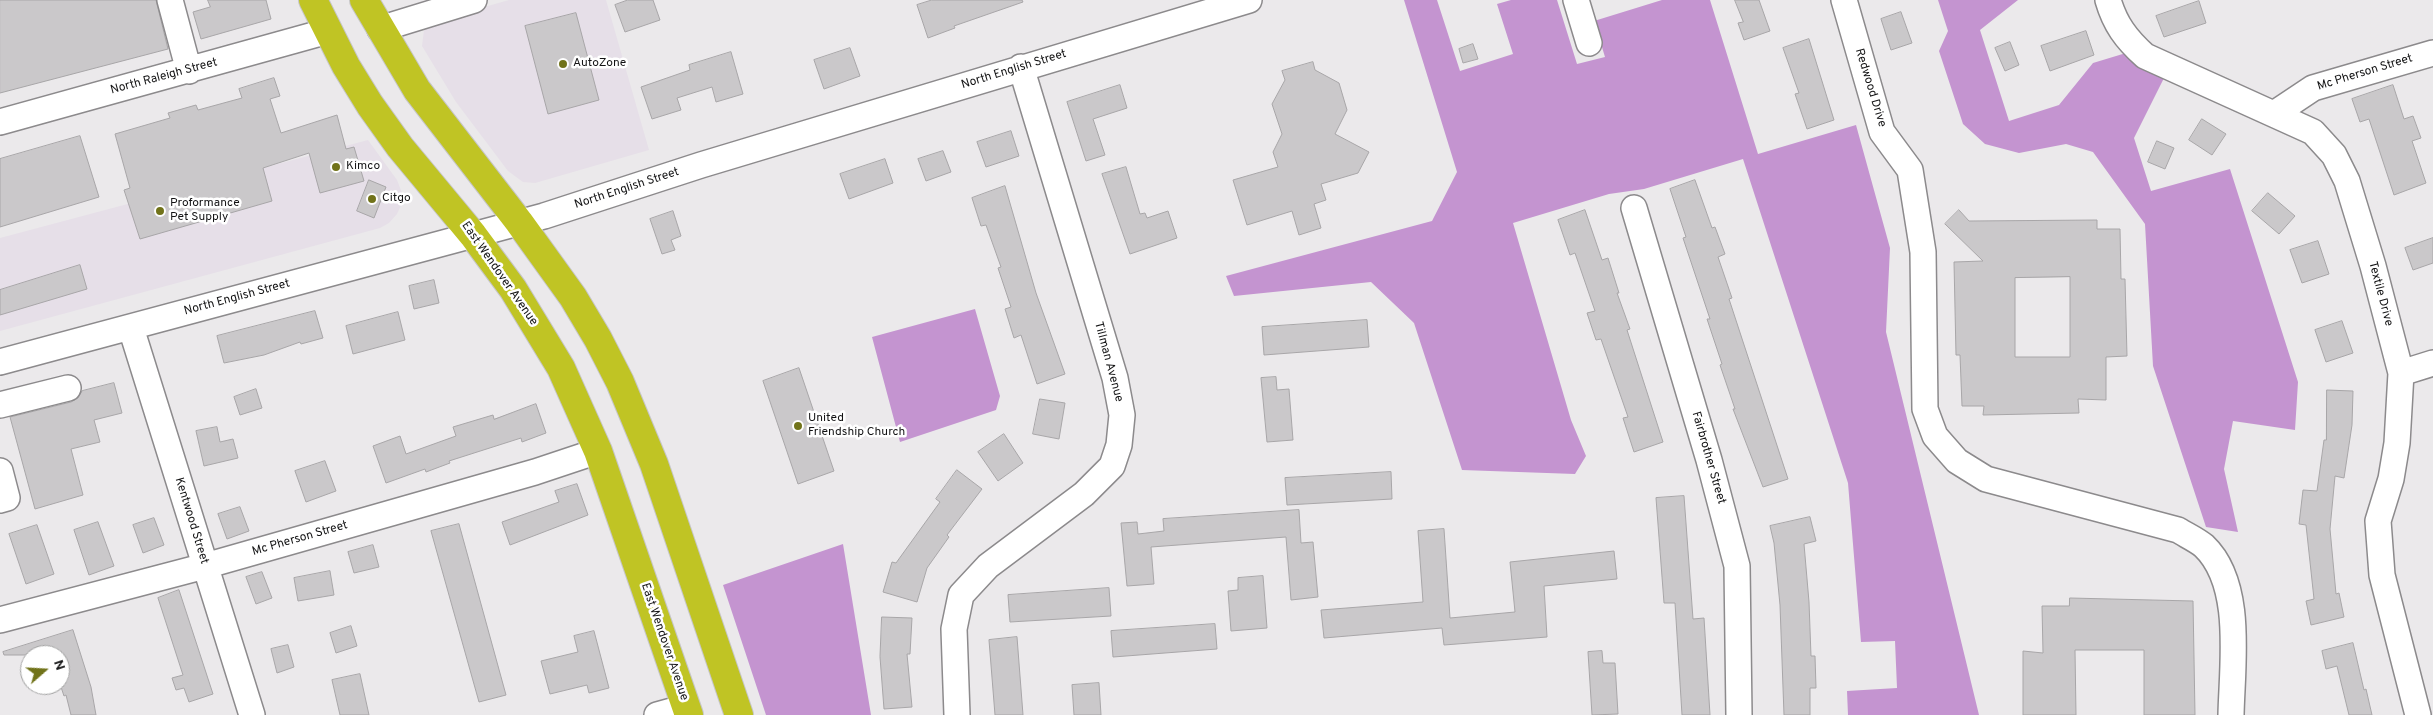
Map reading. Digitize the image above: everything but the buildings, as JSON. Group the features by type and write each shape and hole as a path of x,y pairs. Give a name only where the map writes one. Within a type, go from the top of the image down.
{"highway":[{"name":"East Wendover Avenue","path":"313,0 328,31 370,105 400,147 473,235 513,289 539,330 582,411 598,451 688,711"},
{"path":"364,0 417,90 519,222 573,297 598,339 620,382 654,464 740,715"}],"street":[{"path":"170,0 189,71"},
{"path":"380,30 474,0"},
{"name":"North English Street","path":"0,362 519,222 1021,67 1249,0"},
{"path":"1576,0 1589,43"},
{"name":"Redwood Drive","path":"1844,0 1882,132 1910,170 1923,252 1924,409 1935,436 1957,461 1986,479 2178,530 2204,546 2224,573 2232,603 2231,715"},
{"name":"Textile Drive","path":"2108,0 2113,17 2127,40 2145,56 2313,132 2334,155 2343,172 2373,266 2400,373 2394,461 2391,479 2378,521 2382,575 2418,715"},
{"name":"North Raleigh Street","path":"0,122 328,31"},
{"name":"Mc Pherson Street","path":"2274,114 2313,88 2433,53"},
{"name":"Tillman Avenue","path":"957,715 954,629 961,595 988,566 1084,494 1112,466 1119,445 1122,415 1115,378 1021,67"},
{"name":"Fairbrother Street","path":"1634,208 1709,460 1737,566 1739,715"},
{"name":"Kentwood Street","path":"131,328 252,715"},
{"path":"2400,373 2433,364"},
{"path":"0,405 68,388"},
{"name":"Mc Pherson Street","path":"0,620 205,566 535,472 598,451"},
{"path":"0,471 3,499"},
{"path":"657,715 688,711"}],"shaded area":[{"path":"509,0 606,0 649,150 535,183 523,182 508,171 456,102 422,46 424,30 432,22"},
{"path":"1404,0 1437,0 1460,71 1513,54 1497,4 1511,0 1557,0 1577,64 1605,57 1594,21 1662,0 1710,0 1758,154 1856,125 1890,248 1886,332 1979,715 1848,715 1847,691 1897,688 1895,641 1861,642 1848,483 1743,159 1644,189 1609,194 1513,223 1571,420 1586,456 1575,474 1462,470 1414,323 1371,282 1234,296 1226,276 1432,221 1457,172"},
{"path":"1938,0 2018,0 1980,30 2009,121 2059,105 2093,63 2126,53 2164,78 2134,138 2151,191 2230,169 2298,382 2295,430 2233,421 2224,469 2238,532 2206,527 2153,366 2145,224 2093,152 2066,144 2019,153 1985,144 1963,124 1939,51 1948,31"},
{"path":"368,140 397,180 402,193 402,203 397,214 389,223 380,228 0,331 0,238"},
{"path":"975,309 1000,396 996,410 900,442 872,337"},
{"path":"843,544 871,715 766,715 723,585"}],"place":[{"name":"AutoZone","path":"563,64"},
{"name":"Kimco","path":"336,167"},
{"name":"Citgo","path":"372,199"},
{"name":"Proformance Pet Supply","path":"160,211"},
{"name":"United Friendship Church","path":"798,426"}]}
